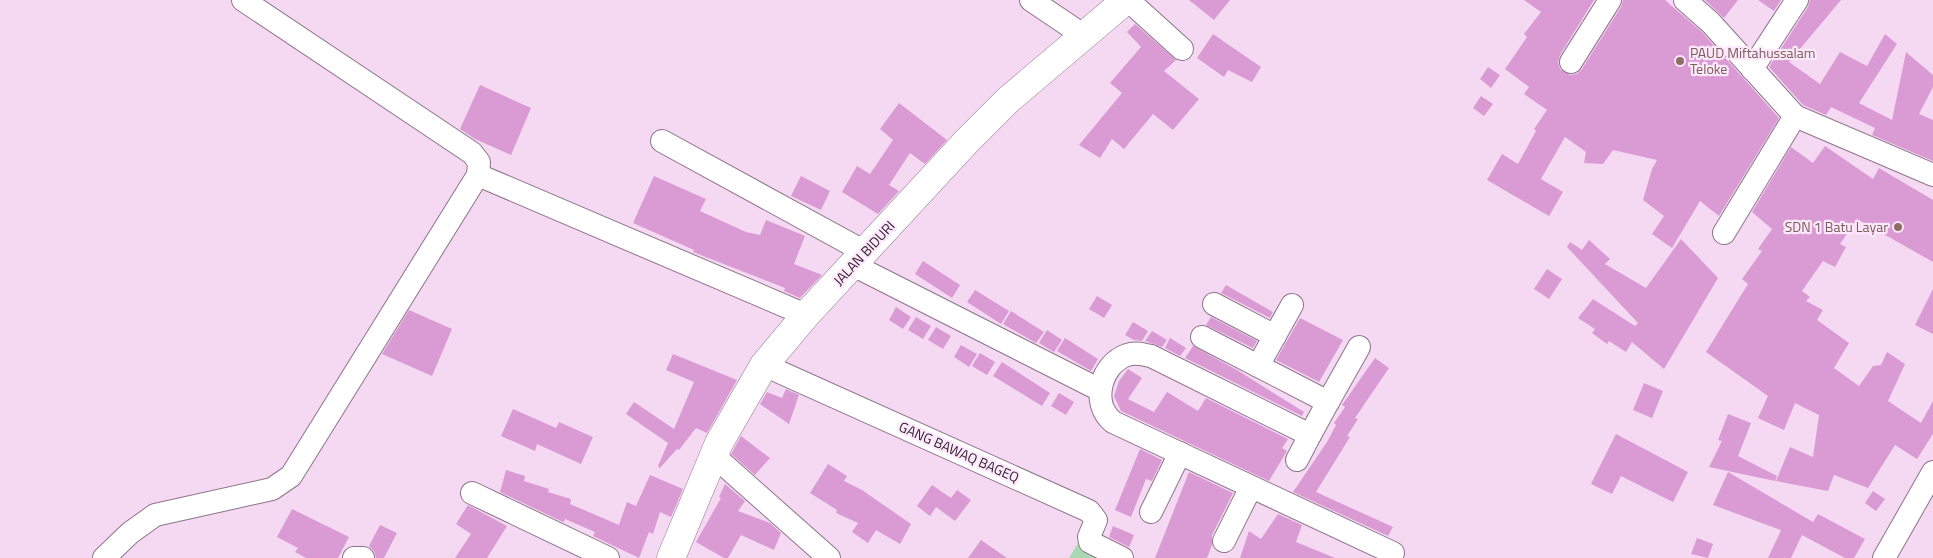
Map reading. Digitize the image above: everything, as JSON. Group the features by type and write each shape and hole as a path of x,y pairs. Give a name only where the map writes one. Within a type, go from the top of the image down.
{"street":[{"path":"104,558 130,533 155,515 272,488 291,476 478,175 478,162 472,152 243,0"},
{"path":"1031,0 1083,34"},
{"path":"1127,0 1182,49"},
{"name":"JALAN BIDURI","path":"671,558 713,455 764,365 806,315 994,114 1083,34 1127,0"},
{"path":"1572,62 1610,0"},
{"path":"1685,0 1711,23 1795,116 1933,175"},
{"path":"1752,69 1797,0"},
{"path":"1724,233 1795,116"},
{"path":"662,141 859,258 1100,390"},
{"path":"478,175 806,315"},
{"path":"1214,304 1275,336"},
{"path":"1258,366 1292,305"},
{"path":"1202,337 1328,402"},
{"path":"1297,460 1359,347"},
{"path":"1310,435 1151,356 1129,354 1111,366 1100,390 1101,409 1113,422 1251,487 1367,550 1393,553"},
{"name":"GANG BAWAQ BAGEQ","path":"764,365 1089,511 1096,520 1089,538 1090,542 1122,558"},
{"path":"1151,512 1180,453"},
{"path":"713,455 829,558"},
{"path":"1884,558 1933,472"},
{"path":"1224,541 1251,487"},
{"path":"472,493 608,558"},
{"path":"354,558 363,558"}],"green space":[{"path":"1078,543 1105,558 1069,558"}],"building":[{"path":"1189,0 1230,0 1214,20"},
{"path":"1524,0 1594,0 1560,55 1558,62 1560,69 1570,75 1577,74 1582,69 1621,7 1623,0 1665,0 1702,32 1779,118 1719,216 1700,201 1672,248 1652,234 1664,216 1643,200 1652,169 1657,160 1613,150 1603,164 1584,163 1586,152 1565,137 1541,179 1563,192 1549,216 1487,180 1502,154 1518,164 1536,131 1534,129 1547,110 1524,94 1529,87 1505,69 1527,37 1524,34 1541,12"},
{"path":"1705,0 1738,0 1724,18"},
{"path":"1758,0 1781,0 1774,11"},
{"path":"1810,0 1841,0 1789,62 1820,84 1840,52 1867,66 1885,34 1897,44 1859,103 1892,120 1906,52 1933,75 1933,87 1919,114 1933,120 1933,161 1872,135 1875,128 1831,107 1826,115 1803,105 1769,67 1808,7"},
{"path":"1135,24 1176,60 1164,71 1199,99 1173,130 1153,114 1124,149 1112,139 1100,158 1079,145 1122,93 1110,83 1141,47 1127,32"},
{"path":"1213,34 1261,67 1252,82 1228,70 1224,77 1197,58"},
{"path":"1488,67 1500,75 1491,88 1480,79"},
{"path":"480,85 531,108 511,155 475,139 460,129"},
{"path":"1481,96 1493,104 1484,116 1473,108"},
{"path":"899,103 947,140 925,164 910,153 889,185 899,191 878,214 842,192 857,166 870,174 893,140 880,129"},
{"path":"1825,146 1873,179 1879,168 1933,200 1933,262 1857,219 1840,244 1846,247 1835,267 1823,261 1802,291 1810,297 1806,301 1823,310 1817,320 1849,343 1834,368 1859,386 1873,366 1881,365 1887,352 1905,364 1888,401 1921,423 1933,401 1933,434 1917,459 1895,445 1868,488 1834,475 1828,491 1776,481 1790,447 1813,457 1819,415 1795,403 1784,430 1758,418 1768,396 1706,352 1748,284 1742,279 1762,251 1758,249 1772,229 1752,212 1791,147 1813,163"},
{"path":"654,176 706,199 700,211 746,232 760,235 766,220 805,236 794,264 822,275 800,298 784,291 785,288 693,252 694,250 633,223"},
{"path":"801,176 830,191 821,210 791,196"},
{"path":"1681,239 1718,278 1664,369 1632,342 1626,352 1609,341 1607,344 1592,333 1595,329 1578,318 1593,299 1635,326 1638,323 1567,247 1570,242 1582,250 1589,240 1610,259 1605,264 1646,288"},
{"path":"923,261 960,285 952,298 915,274"},
{"path":"1547,269 1562,279 1549,299 1534,289"},
{"path":"1226,285 1273,312 1270,318 1221,293"},
{"path":"1933,289 1933,334 1915,325"},
{"path":"975,290 1009,311 1001,324 967,302"},
{"path":"1097,296 1112,305 1104,318 1089,309"},
{"path":"896,307 911,317 903,329 889,320"},
{"path":"409,310 452,329 432,376 382,354"},
{"path":"1011,311 1044,332 1036,343 1003,324"},
{"path":"916,317 931,326 923,339 908,330"},
{"path":"1211,317 1257,341 1253,348 1206,325"},
{"path":"1300,318 1343,340 1319,382 1276,360"},
{"path":"1133,322 1148,331 1142,341 1134,340 1125,335"},
{"path":"936,327 951,336 943,349 928,340"},
{"path":"1047,330 1062,340 1054,352 1039,343"},
{"path":"1152,331 1167,340 1162,347 1145,341"},
{"path":"1065,338 1098,359 1091,371 1057,351"},
{"path":"1170,338 1186,348 1180,356 1165,348"},
{"path":"961,345 977,354 969,367 954,357"},
{"path":"1193,346 1237,370 1304,412 1302,416 1185,358"},
{"path":"980,353 995,362 987,375 972,366"},
{"path":"673,354 737,380 707,433 696,428 679,450 677,449 660,468 658,466 668,443 626,414 634,402 674,429 694,382 666,370"},
{"path":"1375,358 1389,368 1355,418 1358,419 1347,436 1350,437 1316,492 1393,527 1388,536 1293,492 1327,442 1336,425 1334,423 1345,407 1342,405"},
{"path":"1002,362 1050,393 1042,406 993,376"},
{"path":"1128,369 1142,378 1128,399 1154,412 1167,392 1198,411 1206,398 1288,439 1282,448 1287,451 1269,481 1121,411 1114,396 1119,381"},
{"path":"1644,383 1663,391 1652,418 1633,410"},
{"path":"786,389 799,395 789,424 760,404 767,392 782,398"},
{"path":"1059,393 1074,402 1066,415 1051,406"},
{"path":"513,409 556,428 559,422 593,437 581,464 537,444 535,451 501,436"},
{"path":"1728,414 1751,423 1738,456 1777,476 1775,481 1709,467 1722,441 1718,440"},
{"path":"1616,434 1688,472 1673,502 1621,476 1612,494 1591,484"},
{"path":"741,436 770,458 755,475 731,454"},
{"path":"1140,449 1162,460 1152,481 1146,479 1131,517 1115,510"},
{"path":"828,464 847,476 844,481 862,490 911,524 900,544 876,530 868,543 852,532 858,523 836,513 837,510 810,493"},
{"path":"506,470 525,476 524,481 549,489 548,492 571,499 570,504 619,525 627,502 636,506 650,475 683,489 671,517 660,512 653,534 649,532 639,558 593,536 595,532 565,519 564,522 561,521 500,492"},
{"path":"1189,472 1233,493 1212,535 1212,545 1207,558 1155,558"},
{"path":"1728,472 1813,522 1818,514 1865,539 1854,558 1845,558 1802,535 1791,558 1768,558 1781,530 1713,505"},
{"path":"725,484 745,501 738,511 770,523 781,533 774,550 741,535 728,558 724,558 696,542 721,498 719,497"},
{"path":"932,485 951,498 957,490 971,500 955,521 936,507 930,516 917,506"},
{"path":"1873,491 1885,499 1876,511 1865,503"},
{"path":"468,505 507,526 487,558 455,558 471,534 456,524"},
{"path":"292,509 349,537 338,558 306,558 295,552 298,548 277,537"},
{"path":"1278,514 1302,525 1296,542 1335,558 1240,558 1249,531 1261,539"},
{"path":"380,525 397,533 384,558 376,558 374,551 369,546"},
{"path":"1113,526 1134,535 1129,547 1109,537"},
{"path":"1697,538 1713,544 1708,558 1691,554"},
{"path":"981,540 1007,558 968,558"}],"place":[{"name":"PAUD Miftahussalam Teloke","path":"1680,61"},
{"name":"SDN 1 Batu Layar","path":"1898,227"}]}
